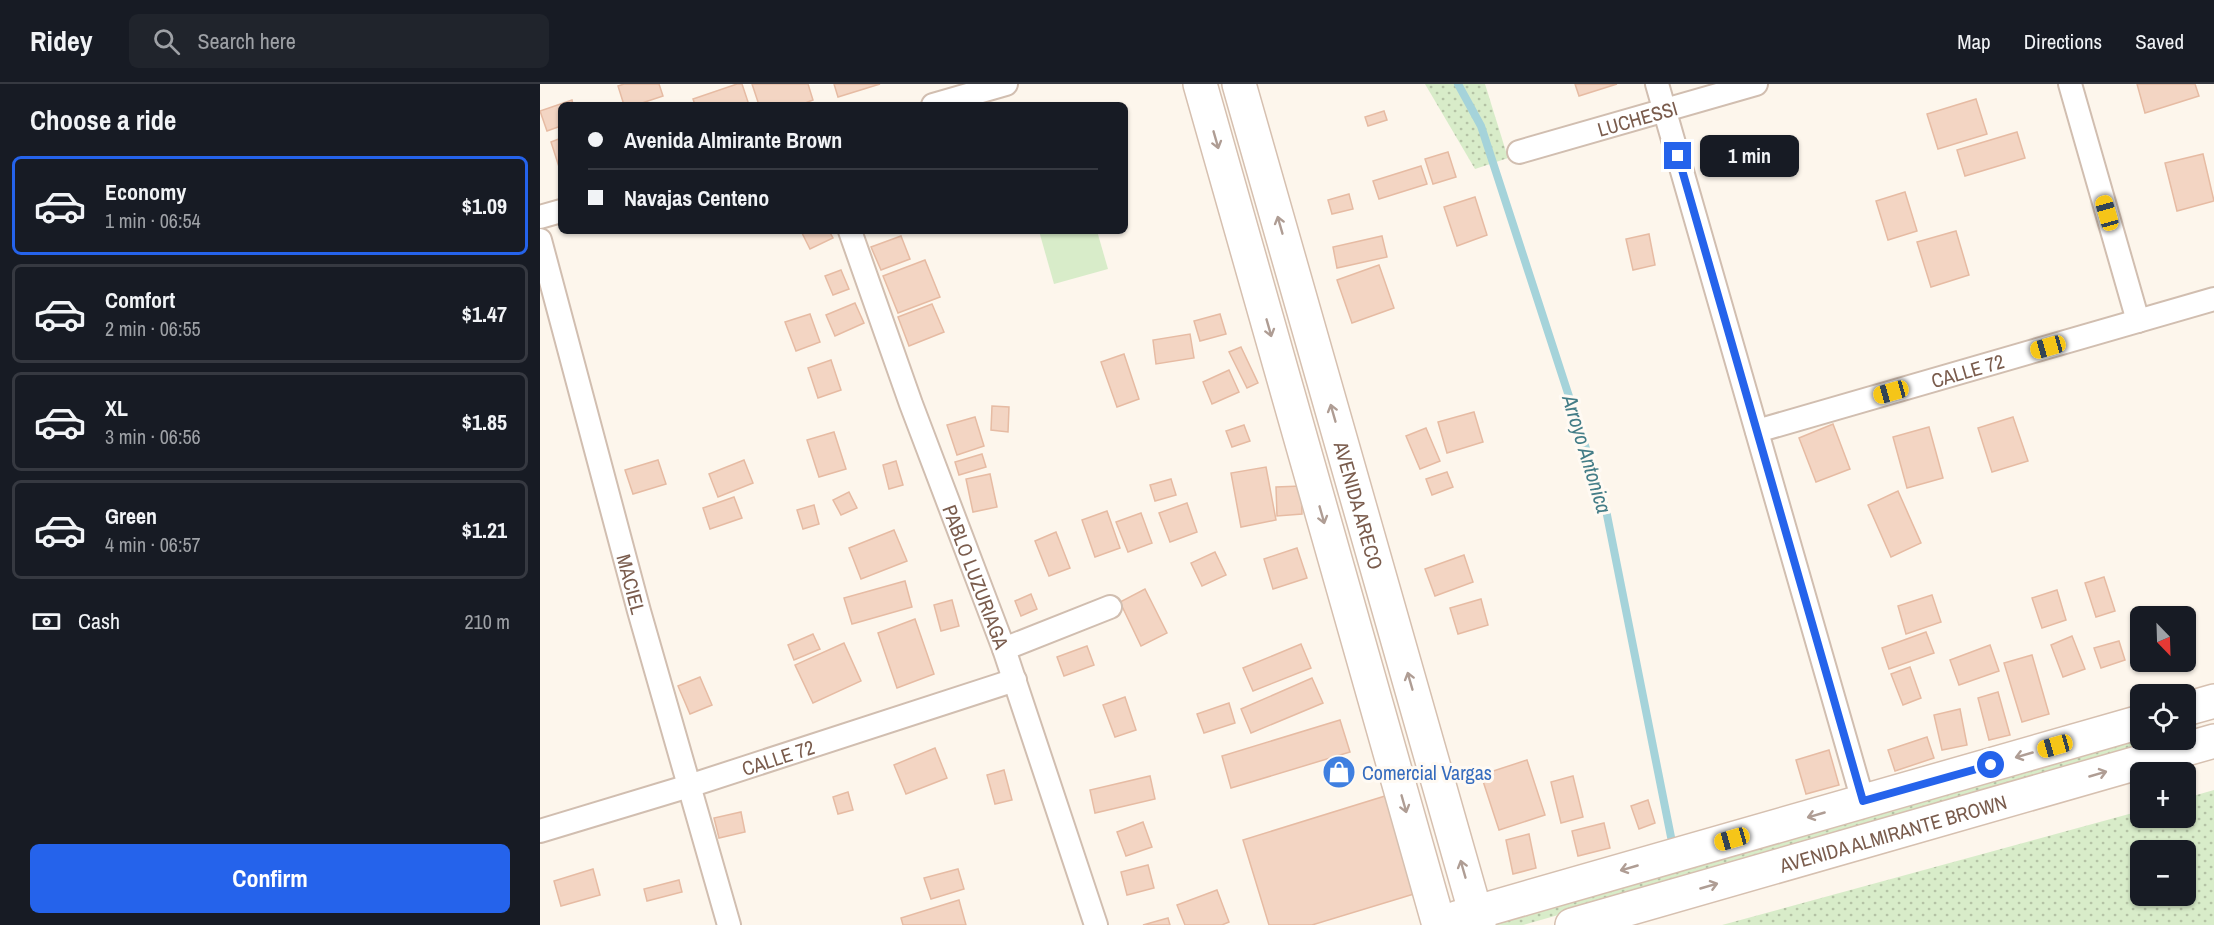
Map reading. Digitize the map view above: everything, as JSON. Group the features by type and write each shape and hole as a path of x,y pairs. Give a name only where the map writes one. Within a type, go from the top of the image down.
{"main road":[{"name":"AVENIDA ARECO","path":"1200,84 1436,924"},
{"name":"AVENIDA ARECO","path":"1239,84 1478,919"},
{"path":"2196,706 2214,701"},
{"name":"AVENIDA ALMIRANTE BROWN","path":"1436,924 1478,919 1863,801 2130,725"},
{"name":"AVENIDA ALMIRANTE BROWN","path":"1572,925 2214,741"}],"street":[{"path":"943,102 1006,84"},
{"path":"1657,84 1863,801"},
{"name":"LUCHESSI","path":"1519,152 1756,84"},
{"path":"2070,84 2138,321"},
{"path":"540,217 558,212"},
{"name":"PABLO LUZURIAGA","path":"851,234 911,404 1015,680 1096,925"},
{"name":"MACIEL","path":"540,240 639,611 729,925"},
{"name":"CALLE 72","path":"1756,431 2214,300"},
{"path":"1004,649 1110,607"},
{"name":"CALLE 72","path":"540,831 689,786 1015,680"}],"green space":[{"path":"1425,84 1485,84 1508,158 1475,169"},
{"path":"1040,234 1098,234 1108,269 1054,284"},
{"path":"2130,735 2130,750 2136,750 1523,925 1467,925"},
{"path":"2214,790 2214,925 1722,925 2130,814 2130,828 2196,828 2196,795"}],"building":[{"path":"659,84 663,96 645,102 623,102 618,86"},
{"path":"742,84 748,102 694,102 693,99"},
{"path":"752,84 808,84 813,100 808,102 758,102"},
{"path":"834,84 880,84 838,97"},
{"path":"1575,84 1617,84 1579,96"},
{"path":"2137,84 2195,84 2199,96 2145,113"},
{"path":"1976,99 1987,134 1938,149 1927,114"},
{"path":"558,105 558,127 547,131 540,111"},
{"path":"1384,111 1387,120 1368,126 1365,117"},
{"path":"2017,132 2025,158 1965,176 1957,150"},
{"path":"558,139 558,164 551,142"},
{"path":"1448,152 1456,177 1433,184 1425,159"},
{"path":"2203,154 2214,201 2177,211 2165,163"},
{"path":"1421,166 1427,184 1379,199 1373,181"},
{"path":"1905,192 1917,231 1888,240 1876,201"},
{"path":"1349,194 1353,209 1332,214 1328,200"},
{"path":"1475,197 1487,235 1457,246 1444,207"},
{"path":"1956,231 1969,275 1931,287 1917,242"},
{"path":"802,234 831,234 833,238 810,249"},
{"path":"1649,234 1655,265 1633,270 1626,239"},
{"path":"901,236 910,259 881,270 871,247"},
{"path":"1382,236 1387,257 1337,268 1333,247"},
{"path":"925,260 940,297 898,313 883,276"},
{"path":"1379,265 1394,308 1352,323 1337,280"},
{"path":"841,270 849,289 833,295 825,276"},
{"path":"855,303 864,323 835,336 826,315"},
{"path":"932,304 944,332 909,346 898,317"},
{"path":"810,314 820,342 796,351 785,322"},
{"path":"1220,314 1226,334 1200,341 1194,321"},
{"path":"1190,334 1194,358 1156,364 1153,340"},
{"path":"1241,347 1258,383 1247,388 1229,352"},
{"path":"1124,354 1139,399 1117,407 1101,362"},
{"path":"831,360 841,390 818,398 808,368"},
{"path":"1229,370 1239,392 1212,404 1203,382"},
{"path":"992,406 1009,407 1008,432 991,430"},
{"path":"1474,412 1483,442 1447,453 1438,422"},
{"path":"975,417 984,446 957,455 947,425"},
{"path":"2013,417 2028,461 1992,472 1978,428"},
{"path":"1833,424 1850,469 1816,482 1799,438"},
{"path":"1244,425 1250,441 1232,447 1226,431"},
{"path":"1929,427 1943,478 1907,488 1893,437"},
{"path":"1426,428 1440,461 1420,469 1406,436"},
{"path":"834,432 846,469 819,477 807,440"},
{"path":"982,454 986,467 959,475 955,462"},
{"path":"658,460 666,484 633,494 625,470"},
{"path":"744,460 753,483 718,497 709,474"},
{"path":"896,461 903,485 889,489 883,465"},
{"path":"1266,467 1276,520 1241,527 1231,473"},
{"path":"1447,472 1453,487 1432,495 1426,479"},
{"path":"990,474 997,507 973,512 966,479"},
{"path":"1171,479 1176,495 1155,501 1150,485"},
{"path":"1301,486 1302,514 1277,516 1276,487"},
{"path":"1898,491 1921,543 1891,557 1868,505"},
{"path":"849,492 857,508 841,515 833,500"},
{"path":"734,497 742,518 710,529 703,508"},
{"path":"1187,503 1197,532 1170,542 1159,513"},
{"path":"814,505 819,524 803,529 797,510"},
{"path":"1107,511 1120,548 1095,557 1082,520"},
{"path":"1141,513 1152,543 1128,552 1116,522"},
{"path":"894,530 907,561 861,579 849,548"},
{"path":"1056,532 1070,568 1049,576 1035,541"},
{"path":"1297,548 1307,578 1273,589 1264,559"},
{"path":"1215,552 1226,575 1202,586 1191,563"},
{"path":"1464,555 1473,582 1435,596 1425,569"},
{"path":"2104,577 2115,611 2096,617 2085,583"},
{"path":"905,581 912,607 852,624 844,598"},
{"path":"1145,589 1167,633 1141,646 1120,602"},
{"path":"2057,590 2066,620 2042,628 2032,598"},
{"path":"1031,594 1037,609 1021,616 1015,601"},
{"path":"1932,595 1941,622 1906,634 1898,606"},
{"path":"1481,599 1488,625 1458,634 1450,608"},
{"path":"952,600 959,626 941,631 934,605"},
{"path":"915,619 934,674 897,688 878,633"},
{"path":"1926,632 1934,653 1889,669 1882,648"},
{"path":"813,634 820,649 794,660 788,645"},
{"path":"2072,636 2085,669 2063,677 2051,645"},
{"path":"2119,641 2125,660 2101,668 2094,648"},
{"path":"844,643 861,681 813,703 795,665"},
{"path":"1301,644 1311,668 1253,691 1243,668"},
{"path":"1990,645 1999,671 1959,685 1950,660"},
{"path":"1087,646 1094,665 1064,676 1057,657"},
{"path":"2032,655 2049,714 2022,722 2004,663"},
{"path":"1910,667 1921,698 1903,705 1891,674"},
{"path":"700,677 712,705 690,714 678,686"},
{"path":"1312,678 1323,703 1251,733 1241,709"},
{"path":"1998,692 2010,735 1989,740 1978,698"},
{"path":"1125,697 1136,730 1115,737 1103,705"},
{"path":"1229,703 1235,723 1204,733 1197,714"},
{"path":"1960,709 1967,745 1942,750 1934,715"},
{"path":"1340,720 1350,752 1231,788 1222,756"},
{"path":"1927,737 1934,758 1895,771 1888,750"},
{"path":"935,748 947,778 906,794 894,765"},
{"path":"1829,750 1839,785 1806,794 1796,760"},
{"path":"1527,760 1545,815 1499,830 1481,775"},
{"path":"1004,770 1012,800 995,804 987,775"},
{"path":"1150,776 1155,799 1095,813 1090,790"},
{"path":"1573,776 1583,817 1561,823 1551,782"},
{"path":"848,792 853,810 838,814 833,797"},
{"path":"1385,796 1414,894 1312,925 1269,925 1243,840"},
{"path":"1648,800 1655,823 1639,829 1631,806"},
{"path":"741,812 745,832 719,838 714,818"},
{"path":"1143,822 1152,847 1126,856 1117,832"},
{"path":"1604,823 1610,848 1578,856 1572,831"},
{"path":"1529,834 1536,868 1513,874 1506,840"},
{"path":"1148,865 1154,888 1127,895 1121,872"},
{"path":"593,869 600,895 561,906 554,881"},
{"path":"958,869 964,889 931,899 924,878"},
{"path":"679,880 682,892 647,901 644,889"},
{"path":"1217,890 1229,922 1222,925 1185,925 1177,905"},
{"path":"959,900 966,925 903,925 901,918"},
{"path":"1168,918 1170,925 1143,925"}],"waterway":[{"name":"Arroyo Antonica","path":"1458,84 1481,126 1606,510 1671,837"}],"place":[{"name":"Comercial Vargas","path":"1339,772"}],"route":[{"path":"1678,156 1863,801 1991,765"}]}
